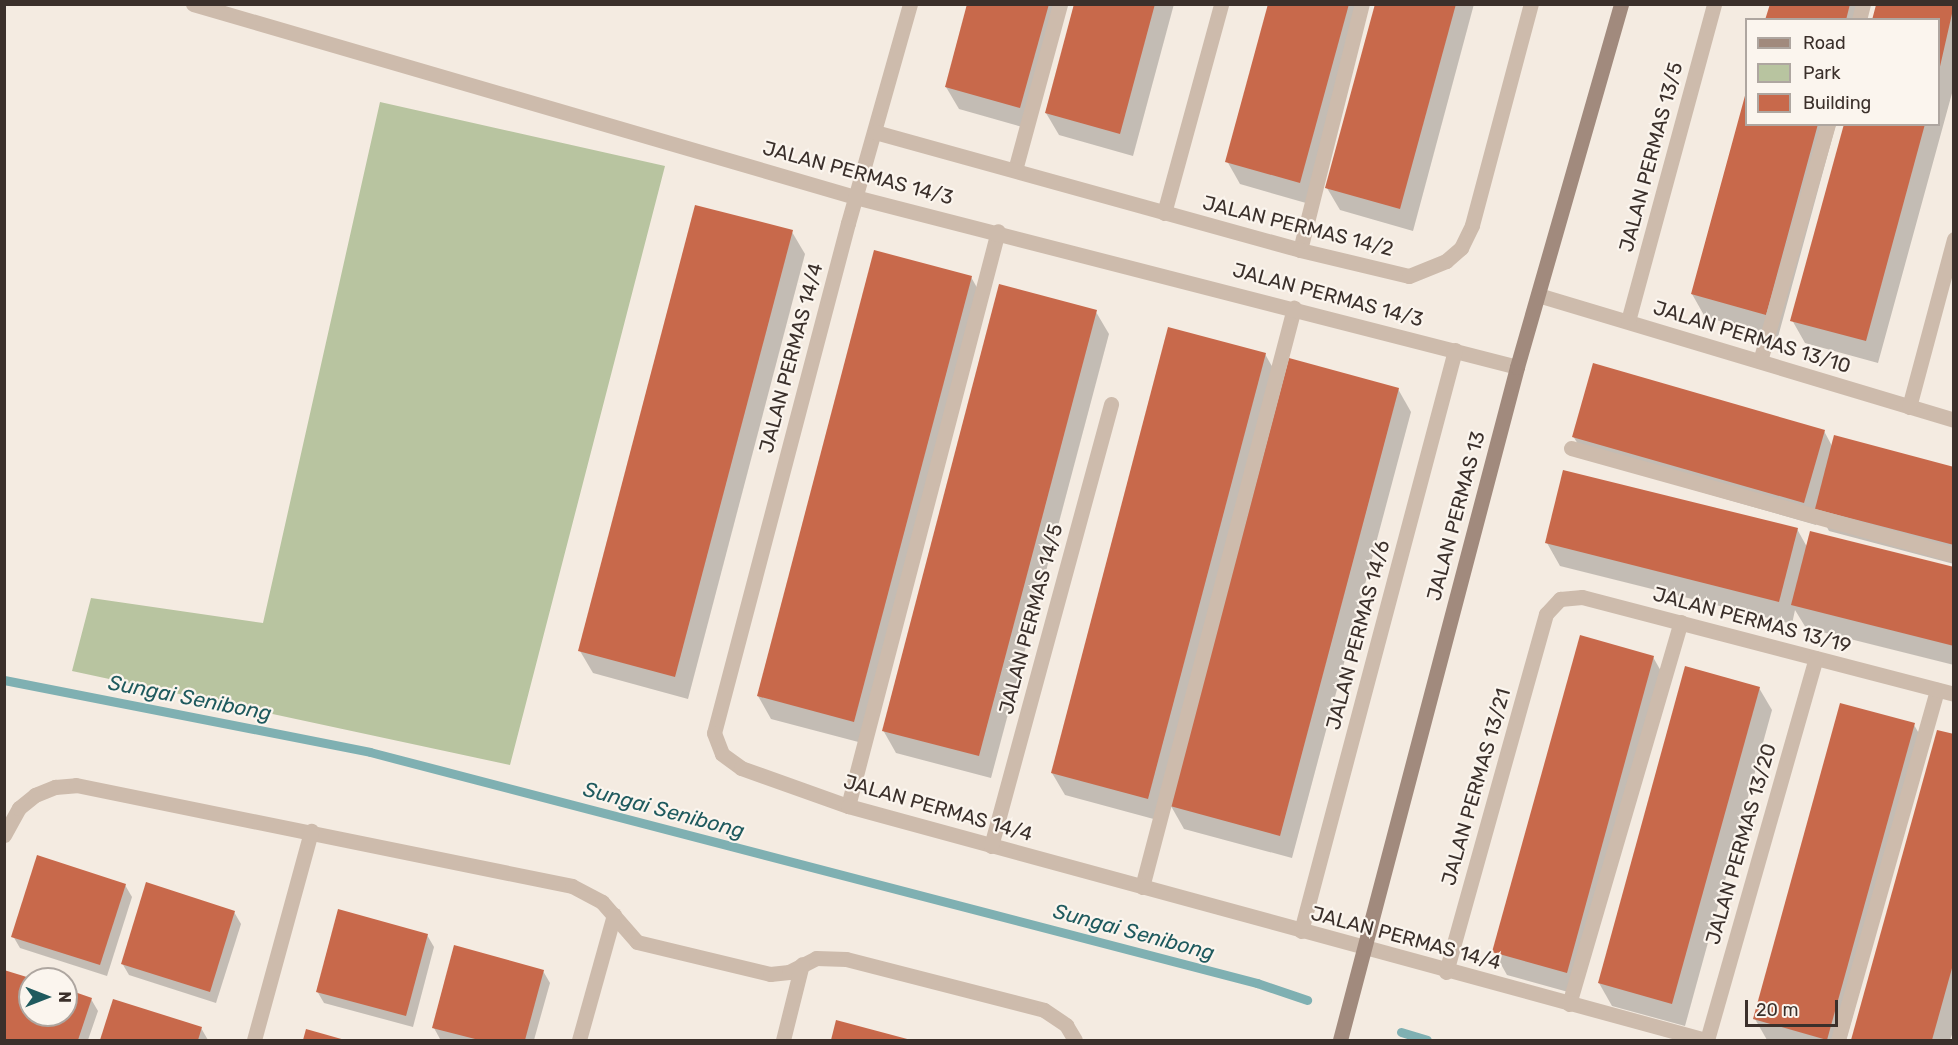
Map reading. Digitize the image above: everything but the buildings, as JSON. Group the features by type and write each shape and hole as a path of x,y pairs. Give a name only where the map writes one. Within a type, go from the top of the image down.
{"main road":[{"name":"JALAN PERMAS 13","path":"1340,1041 1517,367 1621,4"}],"street":[{"name":"JALAN PERMAS 14/3","path":"192,4 855,197 998,231 1517,367"},
{"name":"JALAN PERMAS 14/4","path":"910,4 855,197 714,733 722,754 741,768 848,806 1365,950 1706,1041"},
{"path":"1015,170 1060,4"},
{"path":"1164,213 1221,4"},
{"path":"1300,250 1362,4"},
{"name":"JALAN PERMAS 14/2","path":"875,132 1300,250 1409,276 1428,271 1461,248 1472,225 1531,4"},
{"name":"JALAN PERMAS 13/5","path":"1628,321 1714,4"},
{"path":"1760,361 1827,126"},
{"path":"848,806 998,231"},
{"path":"1909,406 1953,239"},
{"name":"JALAN PERMAS 13/10","path":"1538,295 1953,420"},
{"path":"1142,887 1294,308"},
{"name":"JALAN PERMAS 14/6","path":"1301,932 1455,350"},
{"name":"JALAN PERMAS 14/5","path":"991,846 1111,404"},
{"path":"1571,448 1953,555"},
{"name":"JALAN PERMAS 13/19","path":"1546,614 1560,599 1582,597 1953,694"},
{"name":"JALAN PERMAS 13/21","path":"1446,972 1546,614"},
{"path":"1569,1004 1681,622"},
{"name":"JALAN PERMAS 13/20","path":"1706,1041 1816,658"},
{"path":"1838,1041 1937,690"},
{"path":"4,835 28,801 45,790 66,785 311,831 572,886 593,895 637,942 770,974 789,972 816,958 846,959 1044,1010 1066,1025 1075,1041"},
{"path":"254,1041 311,831"},
{"path":"579,1041 614,915"},
{"path":"783,1041 802,964"}],"green space":[{"path":"380,102 665,166 510,765 72,671 91,598 263,623"}],"waterway":[{"name":"Sungai Senibong","path":"4,680 370,752 1257,983 1307,1000"},
{"name":"Sungai Senibong","path":"1401,1032 1427,1040"}]}
